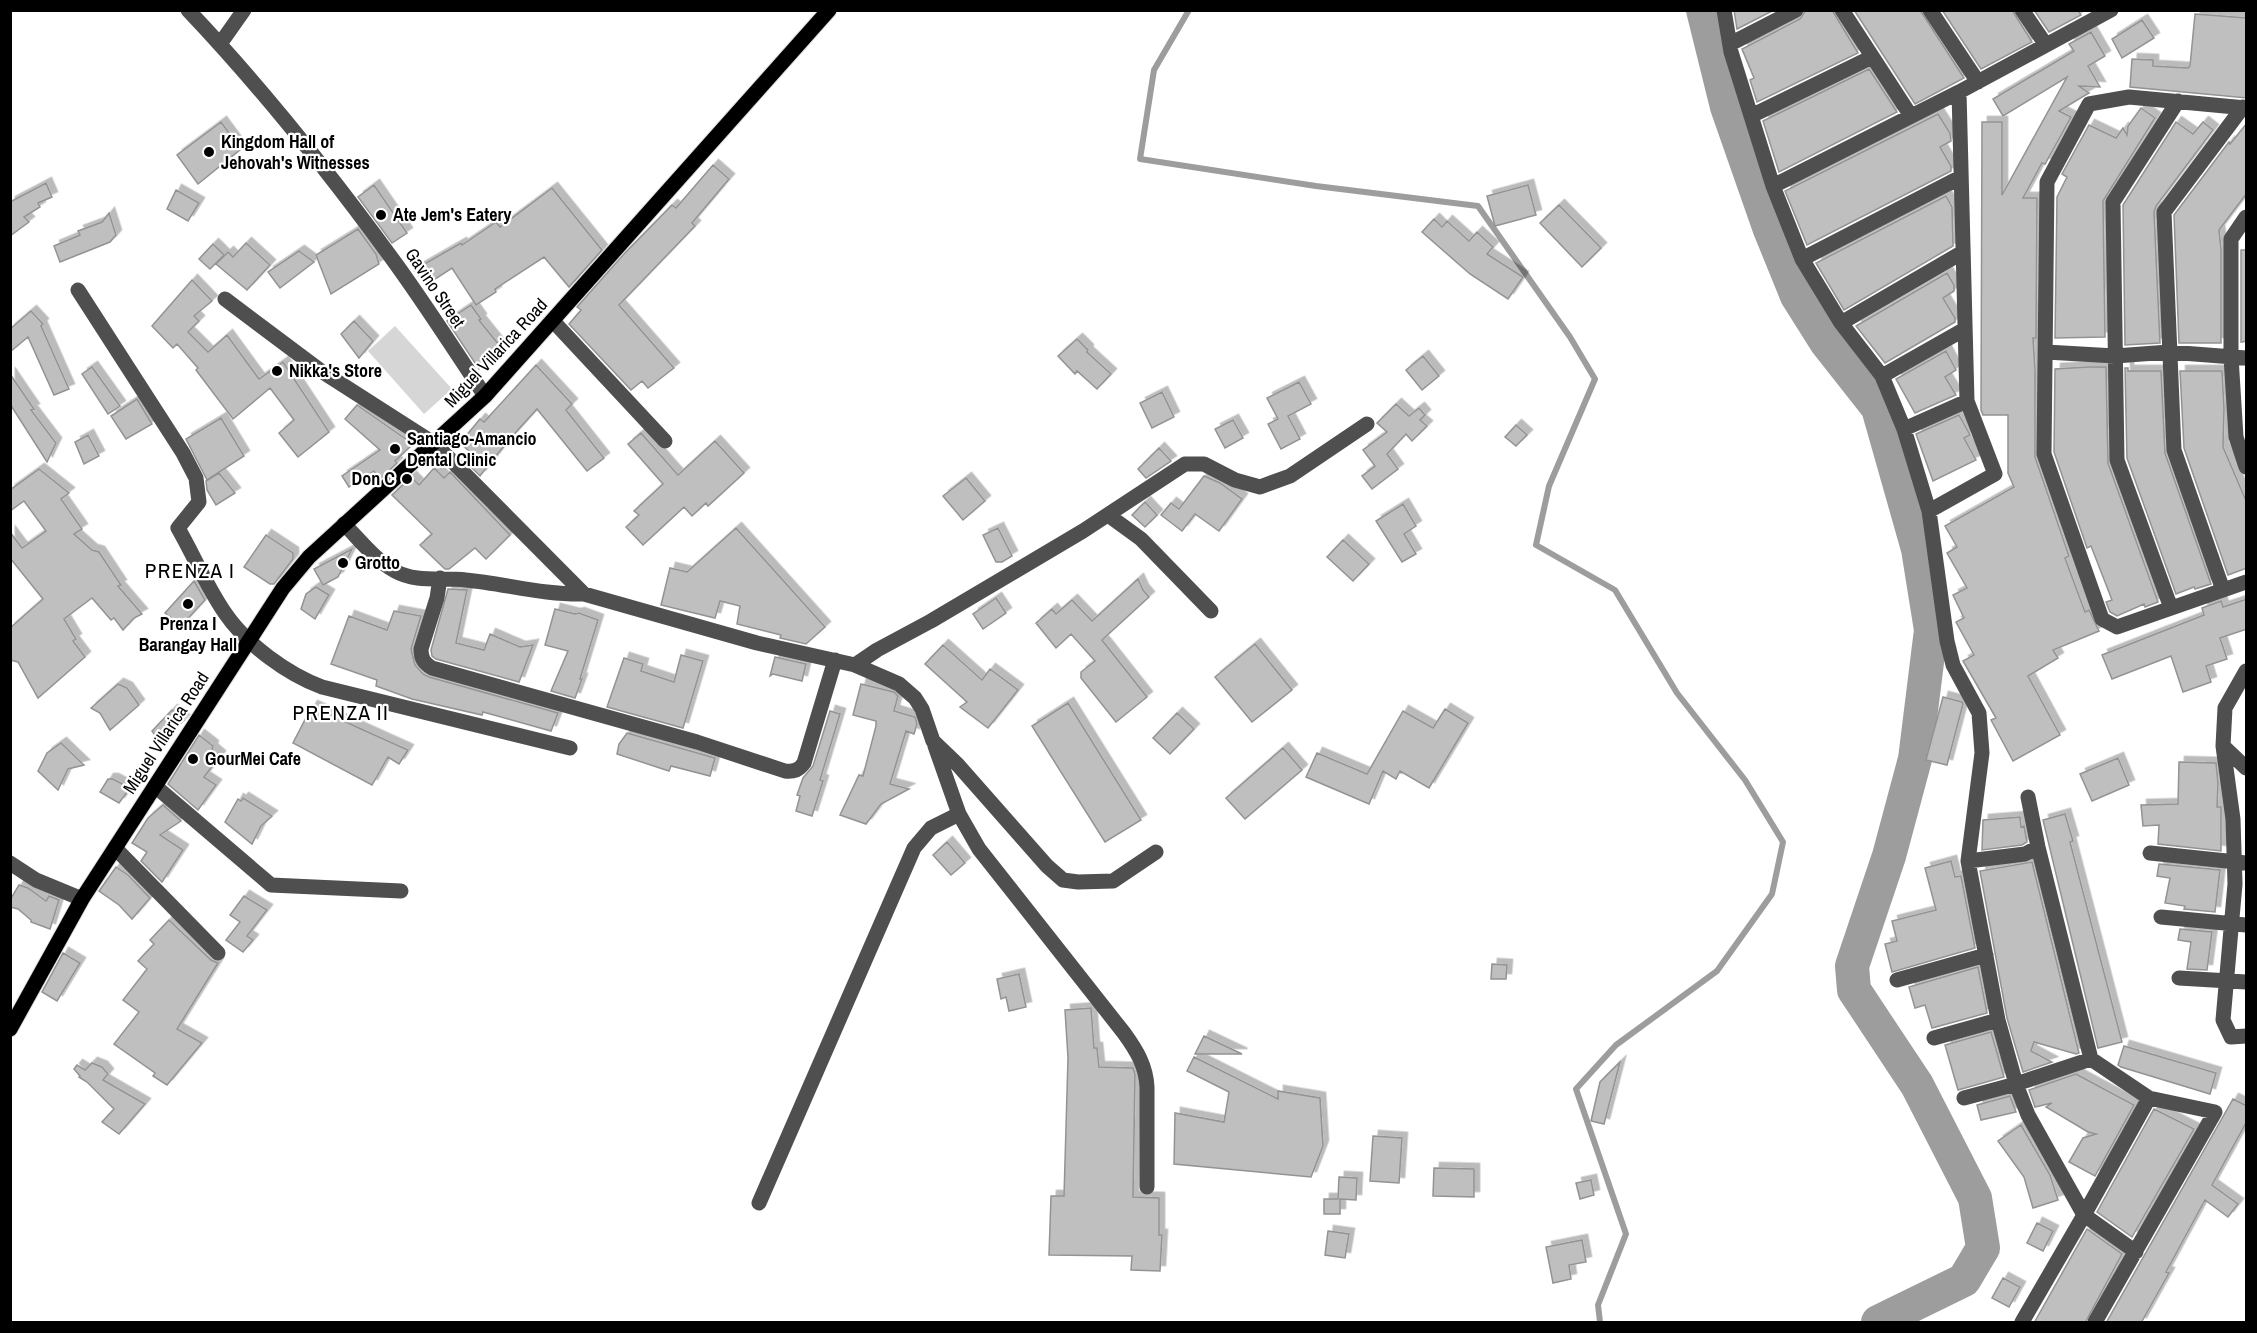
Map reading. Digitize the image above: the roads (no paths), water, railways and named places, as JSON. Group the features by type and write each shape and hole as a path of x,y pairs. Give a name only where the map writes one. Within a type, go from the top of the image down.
{"main road":[{"name":"Miguel Villarica Road","path":"10,1029 82,899 283,588 309,557 485,396 829,10"}],"street":[{"name":"Gavino Street","path":"188,10 269,102 396,264 485,396"},
{"path":"220,44 243,10"},
{"path":"1724,10 1730,44 1751,116 1773,186 1802,259 1841,323 1882,376 1904,429 1929,511 1949,649 1953,665 1979,712 1982,753 1968,861 1998,1020 2016,1084 2028,1115 2084,1215 2136,1252"},
{"path":"1730,44 1796,10"},
{"path":"1842,10 1911,116"},
{"path":"1930,10 1978,82"},
{"path":"2022,10 2046,45"},
{"path":"1773,186 1959,92 2110,10"},
{"path":"1751,116 1872,57"},
{"path":"1929,511 1995,474 1967,401 1959,92"},
{"path":"2245,107 2129,97 2089,104 2047,182 2044,454 2102,619 2117,627 2247,582"},
{"path":"2171,608 2117,460 2113,202 2178,101"},
{"path":"2223,590 2174,450 2164,212 2245,107"},
{"path":"1802,259 1961,177"},
{"path":"2247,217 2231,239 2230,357 2241,420 2236,437 2247,467"},
{"path":"2231,239 2247,241"},
{"path":"1841,323 1963,252"},
{"path":"78,291 183,453 196,478 199,502 178,528 225,613 249,641 305,681 322,687 570,748"},
{"path":"225,299 321,371 435,444 584,594"},
{"path":"554,321 665,441"},
{"path":"1882,376 1965,329"},
{"path":"2046,352 2115,356 2169,352 2247,358"},
{"path":"1904,429 1967,401"},
{"path":"855,665 1108,515 1185,464 1204,464 1235,480 1260,487 1290,476 1367,424"},
{"path":"1108,515 1141,539 1211,611"},
{"path":"344,524 379,559 395,571 415,578 466,579 560,595 584,594 757,643 855,665 880,674 909,690 922,709 959,814 979,849 1125,1033 1142,1060 1147,1087 1147,1187"},
{"path":"440,578 437,598 421,649 424,663 432,668 697,742 785,771 792,772 804,763 835,660"},
{"path":"2247,671 2225,708 2223,746 2241,862 2235,884 2239,925 2223,1020 2230,1037 2247,1036"},
{"path":"933,741 958,765 1047,866 1063,880 1113,881 1156,852"},
{"path":"2223,746 2247,768"},
{"path":"155,786 271,885 401,891"},
{"path":"2028,796 2038,847 2091,1059 2149,1098 2215,1112 2095,1323"},
{"path":"759,1203 914,848 931,828 959,814"},
{"path":"1968,861 2025,854 2038,847"},
{"path":"115,848 218,953"},
{"path":"2150,854 2241,862"},
{"path":"10,863 36,880 82,899"},
{"path":"2161,917 2239,925"},
{"path":"1897,980 1986,955"},
{"path":"2179,978 2247,982"},
{"path":"1934,1038 1998,1020"},
{"path":"1964,1098 2016,1084 2091,1059"},
{"path":"2022,1323 2149,1098"}],"waterway":[{"path":"1189,10 1154,70 1140,159 1316,186 1478,206 1570,337 1595,379 1549,486 1536,545 1615,590 1677,693 1745,780 1783,842 1772,894 1717,971 1616,1045 1576,1089 1626,1234 1598,1305 1600,1322"},
{"path":"1703,10 1727,107 1769,227 1797,296 1826,342 1878,408 1918,549 1931,630 1915,759 1889,856 1852,966 1854,990 1917,1085 1975,1198 1983,1248 1964,1280 1878,1322"}],"place":[{"name":"Kingdom Hall of Jehovah's Witnesses","path":"209,152"},
{"name":"Ate Jem's Eatery","path":"381,215"},
{"name":"Nikka's Store","path":"277,371"},
{"name":"Santiago-Amancio Dental Clinic","path":"395,449"},
{"name":"Don C","path":"407,479"},
{"name":"Grotto","path":"343,563"},
{"name":"Prenza I Barangay Hall","path":"188,604"},
{"name":"GourMei Cafe","path":"193,759"}],"district":[{"name":"PRENZA I","path":"190,571"},
{"name":"PRENZA II","path":"341,713"}]}
